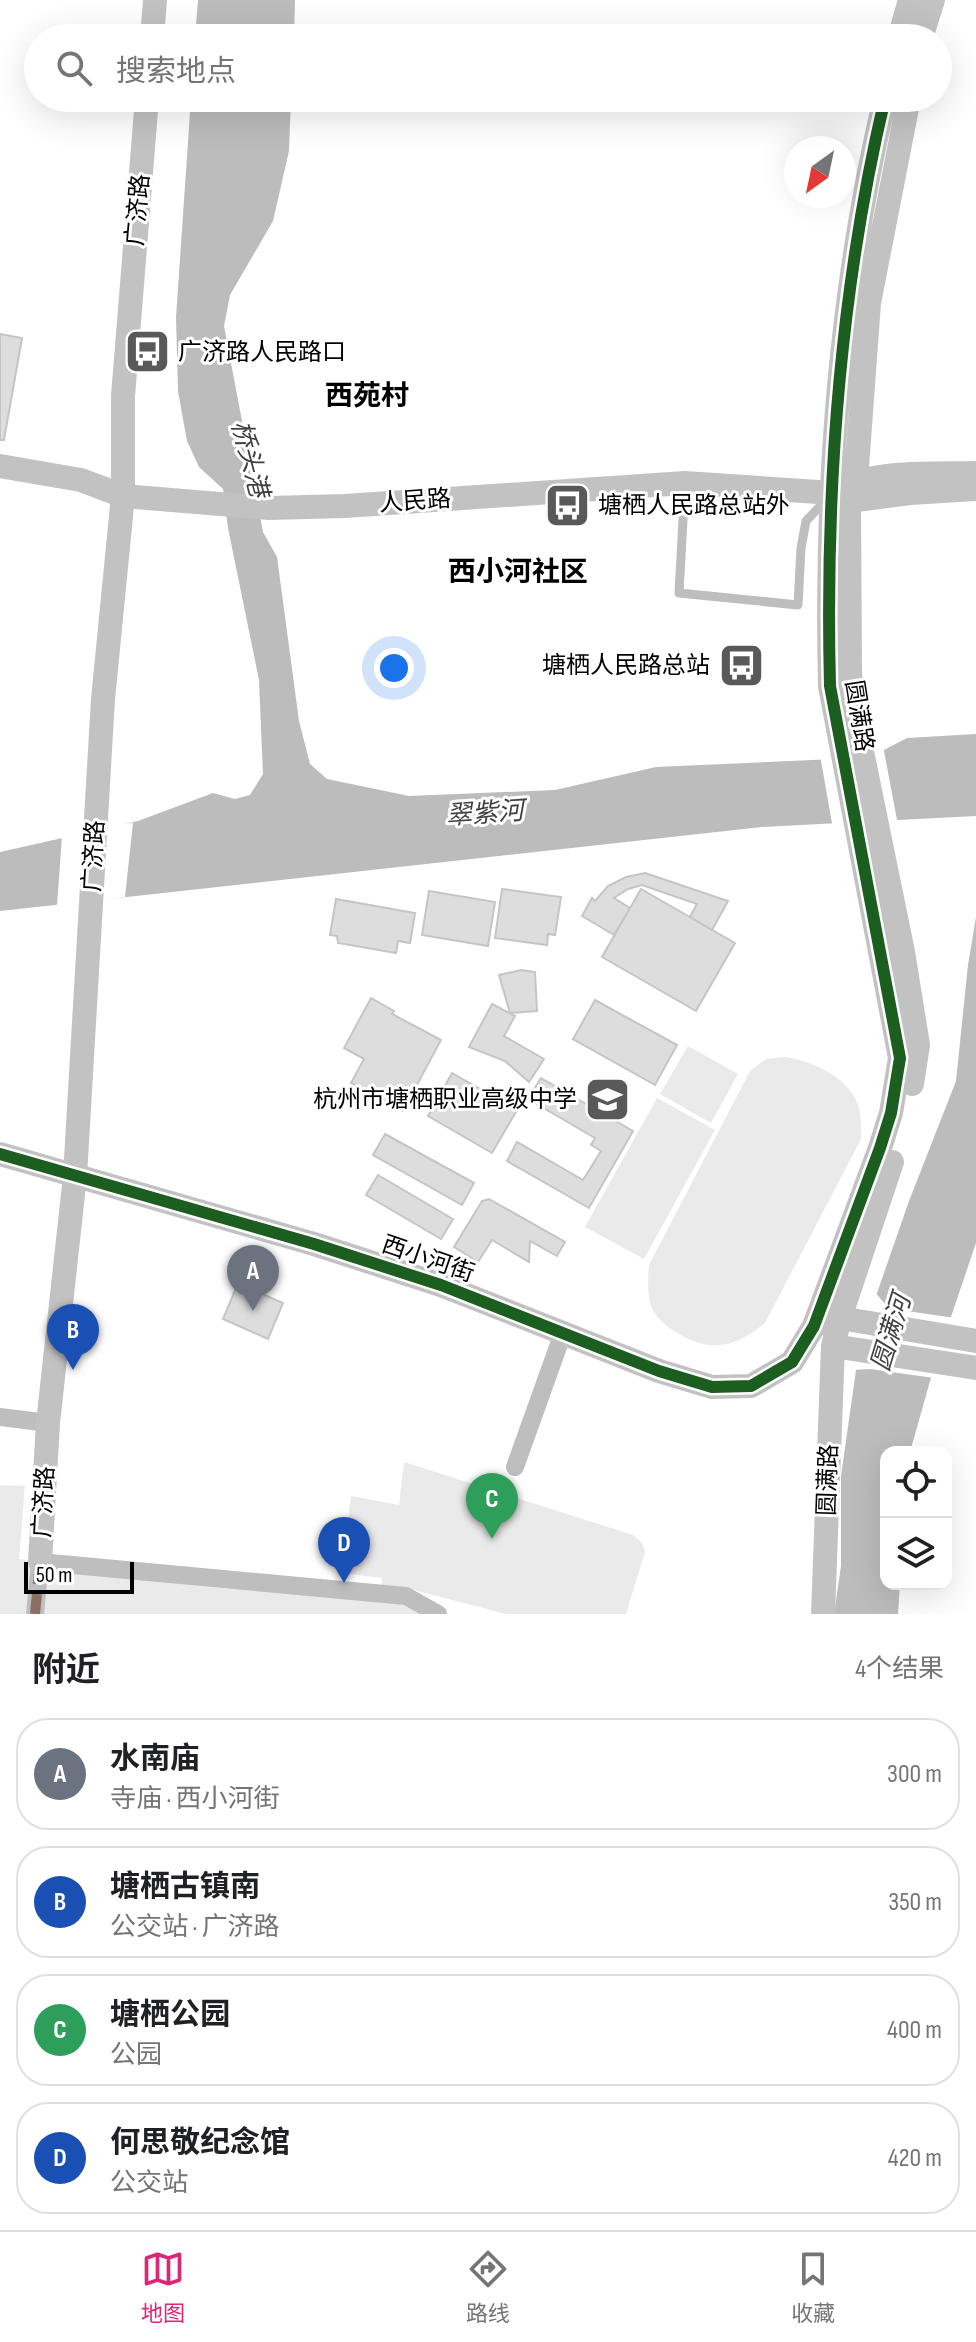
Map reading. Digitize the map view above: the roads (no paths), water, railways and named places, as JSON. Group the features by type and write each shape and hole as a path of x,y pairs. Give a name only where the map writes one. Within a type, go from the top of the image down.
{"street":[{"path":"153,24 155,0"},
{"path":"903,24 910,0"},
{"path":"925,24 933,0"},
{"name":"广济路","path":"35,1614 48,1423 75,1176 103,699 123,496 123,396 146,112"},
{"name":"圆满路","path":"846,492 838,379 870,169 882,112"},
{"name":"圆满路","path":"823,1614 845,1348 840,1318 895,1154 909,1102 918,1045 892,953 830,686 839,631 828,577 846,492 869,303 906,112"},
{"name":"人民路","path":"0,466 81,480 123,496 269,508 345,506 685,483 846,492 910,493 976,489"},
{"name":"人民路","path":"846,492 918,474 976,473"},
{"name":"圆满路","path":"814,1326 891,1113 900,1058 892,953"},
{"name":"西小河街","path":"0,1154 314,1244 441,1285 659,1371 712,1387 751,1386 792,1362 814,1326"},
{"path":"814,1326 840,1318 976,1341"},
{"path":"814,1326 845,1348 976,1368"},
{"path":"515,1467 563,1333"},
{"path":"0,1417 48,1423"},
{"path":"40,1562 406,1596 438,1614"}],"lane":[{"path":"685,483 679,593 798,605 801,548 806,521 846,492"}],"water":[{"path":"198,0 295,0 294,24 196,24"},
{"path":"190,112 290,112 289,151 273,221 230,295 224,326 263,532 277,557 299,721 310,764 327,779 409,796 555,790 656,767 856,758 882,751 907,738 976,734 976,816 762,827 0,911 0,852 138,821 213,793 235,799 250,795 263,774 259,680 223,489 199,467 187,441 178,391 176,317"},
{"name":"圆满河","path":"976,917 976,1243 934,1367 912,1446 880,1446 880,1590 900,1590 898,1614 834,1614 841,1566 841,1476 860,1342 909,1201 956,1081"}],"place":[{"name":"广济路人民路口","path":"147,352"},
{"name":"塘栖人民路总站外","path":"567,505"},
{"name":"塘栖人民路总站","path":"741,665"},
{"name":"杭州市塘栖职业高级中学","path":"608,1099"},
{"name":"水南庙","path":"253,1311"},
{"name":"塘栖古镇南","path":"73,1370"},
{"name":"塘栖公园","path":"492,1539"},
{"name":"何思敬纪念馆","path":"344,1583"}],"district":[{"name":"西苑村","path":"367,396"},
{"name":"西小河社区","path":"518,572"}],"water label":[{"name":"桥头港","path":"249,459"},
{"name":"翠紫河","path":"485,814"}]}
